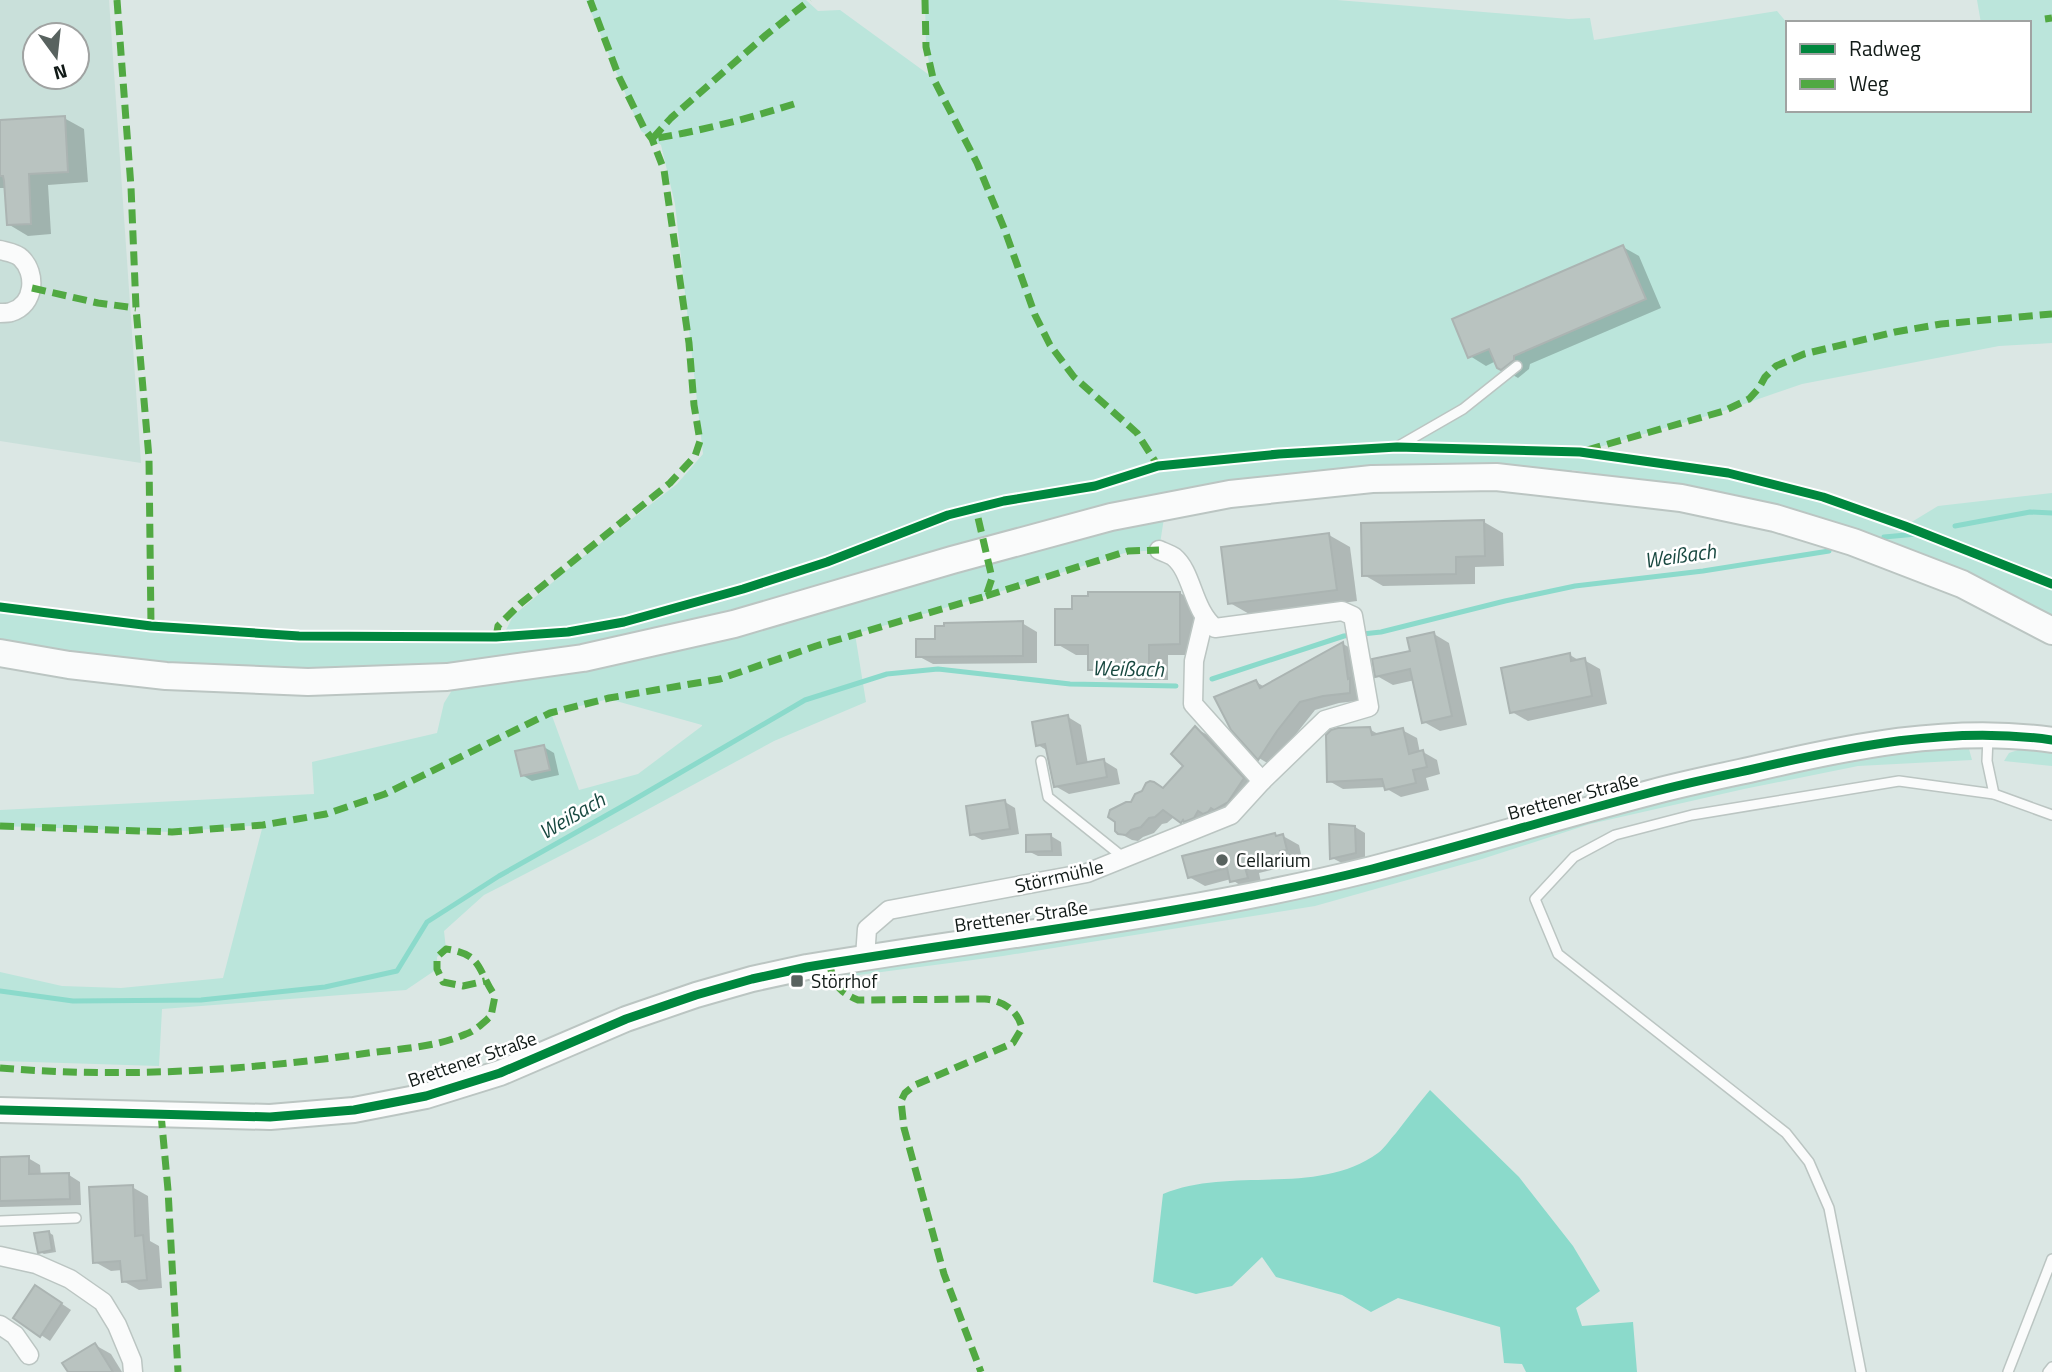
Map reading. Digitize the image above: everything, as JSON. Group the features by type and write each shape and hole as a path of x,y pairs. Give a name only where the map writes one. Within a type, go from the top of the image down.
{"main road":[{"path":"0,653 69,665 166,676 308,682 447,677 583,658 734,624 1111,517 1230,495 1372,479 1496,477 1681,498 1775,518 1853,542 1962,584 2052,631"}],"street":[{"path":"0,250 19,256 31,271 32,288 27,301 13,312 0,313"},
{"path":"1158,550 1174,557 1204,619 1194,661 1193,704 1262,781"},
{"name":"Störrmühle","path":"865,957 867,929 889,910 1087,873 1231,816 1262,781 1325,720 1368,707 1353,616 1342,611 1214,628 1204,619"},
{"name":"Brettener Straße","path":"0,1110 270,1117 354,1110 426,1097 500,1073 626,1019 752,979 865,957 1142,916 1292,887 1373,869 1652,792 1833,750 1935,737 1989,735 2052,740"},
{"path":"0,1255 36,1264 70,1279 103,1302 117,1325 132,1361 133,1372"},
{"path":"0,1325 15,1335 29,1354"}],"lane":[{"path":"1397,447 1463,409 1517,366"},
{"path":"1989,735 1987,761 1994,794"},
{"path":"1041,761 1048,797 1124,858"},
{"path":"1861,1372 1829,1208 1809,1162 1786,1133 1559,954 1535,899 1574,857 1615,835 1692,815 1899,781 1994,794 2052,815"},
{"path":"0,1221 76,1218"},
{"path":"2008,1372 2052,1259"},
{"path":"2048,1372 2052,1367"}],"shaded area":[{"path":"0,0 109,0 141,463 0,441"},
{"path":"586,0 806,0 818,11 840,10 932,77 926,47 925,0 1337,0 1569,19 1590,18 1594,40 1777,11 1786,22 1786,112 2031,112 2031,21 1981,21 1977,0 2052,0 2052,343 1999,346 1802,384 1724,411 1582,452 1728,473 1823,497 1905,526 1938,506 2052,493 2052,615 1946,562 1805,516 1686,487 1572,470 1564,484 1372,479 1164,518 1159,550 1128,552 855,634 866,702 774,741 484,895 444,931 446,949 437,957 437,969 406,990 162,1009 159,1066 0,1061 0,972 62,986 121,988 223,978 263,825 172,832 0,826 0,810 314,794 312,762 437,733 444,703 454,687 583,672 735,638 847,605 837,583 582,647 450,665 292,670 115,661 0,642 0,611 151,630 300,640 505,632 513,616 579,560 677,484 703,454 675,204 661,145 641,131","holes":["609,699 702,726 638,774 579,790 551,713"]},
{"path":"1928,746 1959,746 1969,749 1972,760 1858,766 1744,789 1590,824 1482,859 1315,906 1003,956 851,976 846,972 1570,824 1825,764"},
{"path":"2027,747 2052,749 2052,766 2004,761 2009,753"},
{"path":"1430,1090 1519,1177 1573,1246 1600,1291 1576,1308 1582,1326 1633,1322 1637,1372 1526,1372 1522,1364 1504,1363 1500,1327 1398,1298 1371,1312 1342,1295 1276,1277 1262,1257 1232,1286 1196,1294 1153,1282 1163,1194 1189,1186 1217,1182 1302,1178 1329,1174 1354,1166 1383,1149"}],"building":[{"path":"65,116 68,172 29,174 31,224 7,225 4,181 3,176 0,176 0,120"},
{"path":"1623,245 1646,299 1514,356 1514,360 1501,370 1497,368 1489,349 1468,358 1452,319"},
{"path":"1484,520 1485,556 1456,557 1456,574 1362,576 1361,523"},
{"path":"1329,533 1337,590 1228,604 1221,547"},
{"path":"1088,592 1180,592 1180,644 1149,645 1149,670 1088,670 1088,645 1055,645 1055,609 1072,609 1072,596 1088,596"},
{"path":"1023,621 1023,656 916,657 916,639 935,639 935,626 944,626 944,623"},
{"path":"1434,632 1452,716 1422,723 1410,669 1375,677 1372,659 1410,651 1407,638"},
{"path":"1343,642 1350,693 1300,702 1258,760 1231,730 1214,697 1256,680 1260,688"},
{"path":"1570,653 1571,661 1585,658 1592,696 1510,713 1501,668"},
{"path":"1068,715 1077,764 1104,759 1107,777 1054,787 1045,744 1036,746 1032,722"},
{"path":"1195,726 1244,778 1228,802 1203,814 1198,811 1194,818 1181,823 1163,810 1126,835 1118,834 1115,831 1115,822 1108,817 1110,810 1131,802 1135,794 1142,791 1150,781 1163,788 1183,766 1171,754"},
{"path":"1370,727 1372,735 1403,728 1409,754 1423,750 1427,767 1413,770 1416,783 1385,790 1382,779 1327,782 1326,735 1338,728"},
{"path":"544,745 550,770 521,776 515,751"},
{"path":"1005,800 1010,829 970,835 966,806"},
{"path":"1329,824 1355,826 1356,853 1330,859"},
{"name":"Cellarium","path":"1275,833 1276,836 1283,834 1287,850 1280,851 1281,855 1244,864 1248,878 1230,882 1227,868 1188,878 1182,856"},
{"path":"1051,834 1052,851 1026,852 1026,835"},
{"path":"29,1156 29,1174 69,1173 70,1199 0,1201 0,1157"},
{"path":"133,1185 135,1236 143,1235 147,1280 122,1282 120,1261 93,1263 89,1187"},
{"path":"49,1231 52,1250 38,1253 34,1233"},
{"path":"35,1285 62,1303 40,1337 13,1318"},
{"path":"95,1343 113,1372 68,1372 62,1363"}],"waterway":[{"name":"Weißach","path":"1955,526 2030,512 2052,513"},
{"name":"Weißach","path":"1884,537 1917,534"},
{"name":"Weißach","path":"1212,679 1344,636 1381,632 1575,586 1703,571 1829,551"},
{"name":"Weißach","path":"0,991 73,1001 201,1000 325,987 397,971 427,922 499,876 805,700 887,674 938,669 1070,684 1176,686"}],"marked path":[{"path":"117,0 131,187 136,308 149,458 151,626"},
{"path":"496,637 498,626 520,604 670,483 695,456 700,441 664,170 652,139 619,77 590,0"},
{"path":"794,104 723,124 652,139 671,118 810,0"},
{"path":"925,0 926,47 933,78 977,163 1035,315 1050,345 1074,377 1137,433 1158,466"},
{"path":"2045,19 2052,18"},
{"path":"32,288 98,303 136,308"},
{"path":"1587,450 1724,411 1749,399 1776,366 1804,354 1941,324 2052,314"},
{"path":"0,826 172,832 263,825 326,814 385,794 550,713 609,698 720,679 816,646 986,596 992,578 976,509"},
{"path":"986,596 1128,551 1159,550"},
{"path":"0,1068 90,1072 226,1069 428,1045 454,1039 476,1029 491,1016 495,996 473,959 458,951 446,949 437,957 437,969 443,982 463,986 485,981"},
{"path":"829,963 838,986 845,994 858,1000 985,999 1008,1007 1020,1021 1022,1028 1013,1043 915,1085 905,1093 901,1101 904,1128 944,1274 981,1372"},
{"path":"161,1114 178,1372"}],"cycle path":[{"path":"0,607 151,626 299,636 496,637 568,632 624,622 743,589 827,562 948,515 1004,501 1095,486 1158,466 1279,454 1397,447 1580,452 1728,473 1823,497 2052,584"},
{"path":"0,1110 270,1117 354,1110 426,1096 500,1073 626,1019 696,995 807,967 1091,924 1302,885 1407,860 1674,787 1861,746 1976,735 2052,740"}],"place":[{"name":"Cellarium","path":"1222,860"},
{"name":"Störrhof","path":"797,981"}]}
